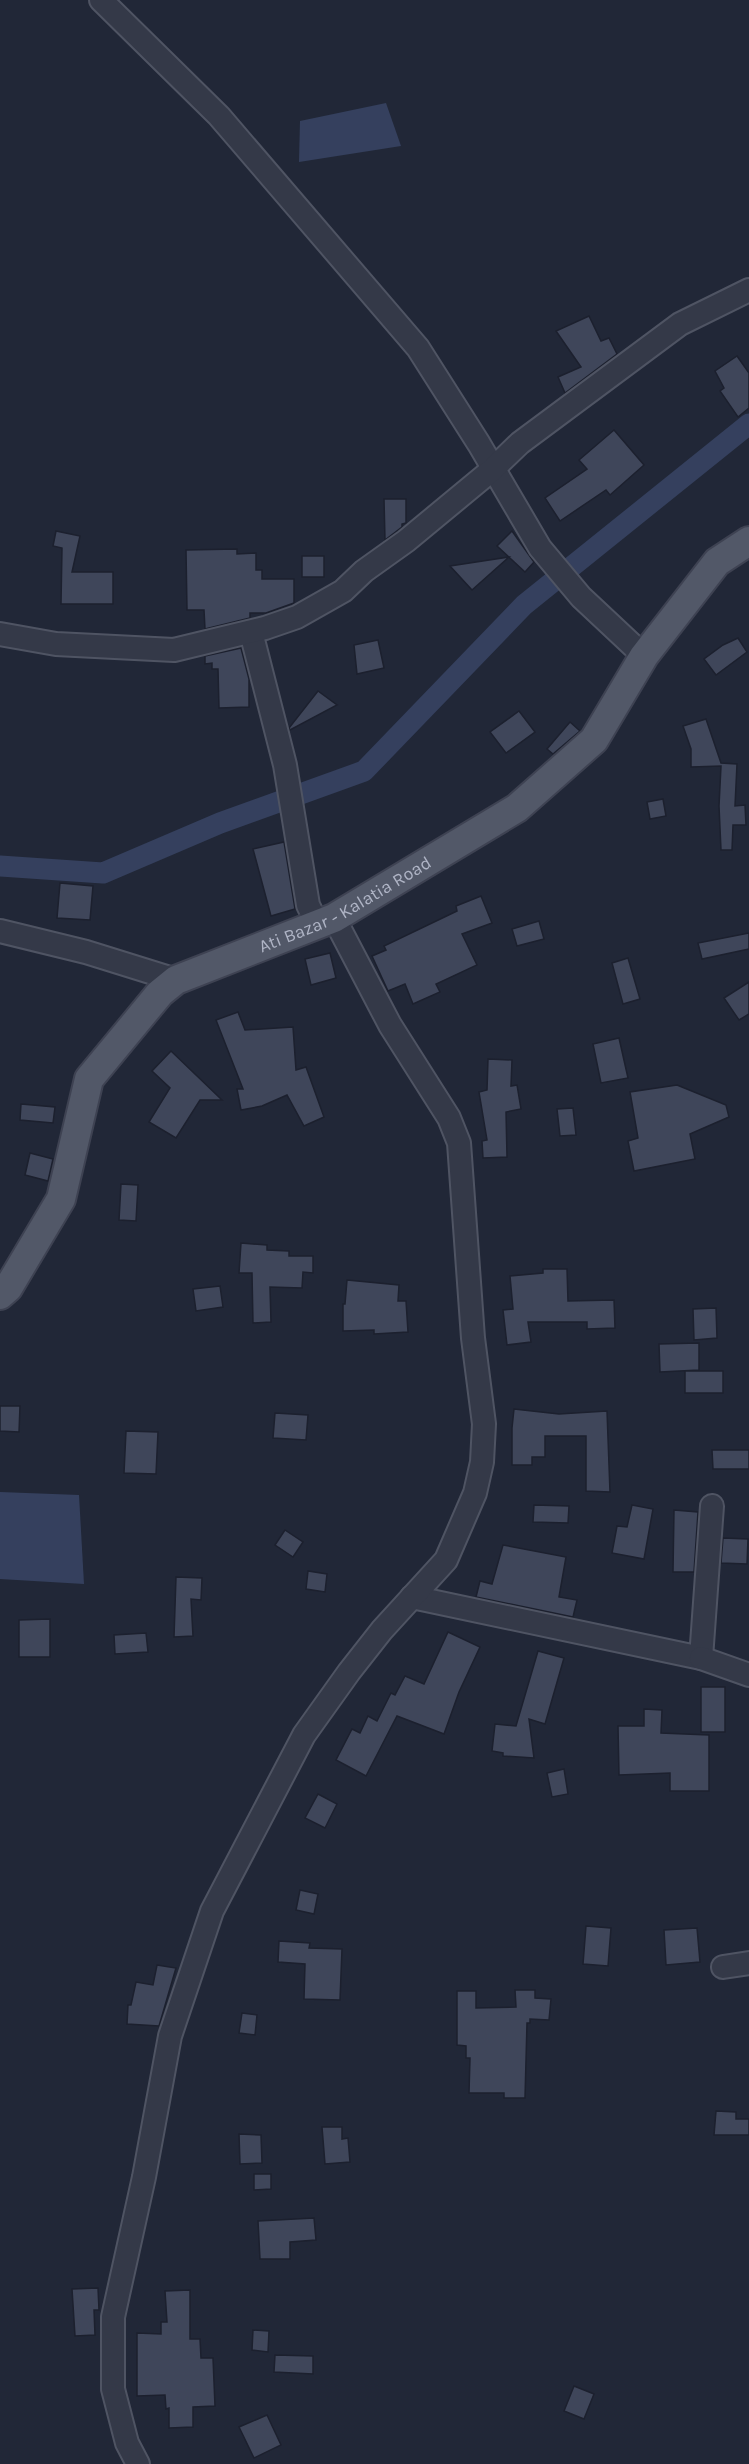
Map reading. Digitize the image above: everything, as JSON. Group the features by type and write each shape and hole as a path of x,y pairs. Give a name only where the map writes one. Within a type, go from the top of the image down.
{"main road":[{"name":"Ati Bazar - Kalatia Road","path":"0,1295 8,1288 61,1199 89,1079 160,993 176,980 325,921 517,808 594,740 644,656 717,562 749,541"}],"street":[{"path":"101,0 219,116 418,348 540,548 581,597 644,656"},
{"path":"0,634 56,644 174,650 251,632 297,617 343,591 364,571 406,541 493,469 520,443 680,324 749,290"},
{"path":"138,2464 127,2443 113,2389 112,2317 144,2176 170,2036 212,1911 304,1735 349,1672 446,1560 476,1493 482,1462 484,1424 473,1338 459,1143 449,1118 325,921 308,905 285,765 251,632"},
{"path":"0,931 86,952 176,980"},
{"path":"701,1658 712,1506"},
{"path":"412,1597 701,1658 749,1676"},
{"path":"723,1967 749,1963"}],"water":[{"path":"386,103 401,146 299,162 300,121"},
{"path":"0,1492 79,1495 84,1584 0,1579"}],"building":[{"path":"589,316 601,341 609,338 617,354 565,393 558,377 581,367 556,331"},
{"path":"737,356 749,373 749,408 738,417 720,391 724,388 715,371"},
{"path":"614,430 644,465 610,495 606,490 560,521 545,498 587,469 579,460"},
{"path":"384,499 406,499 406,523 385,540"},
{"path":"56,531 80,536 72,572 113,572 113,604 61,604 62,548 53,546"},
{"path":"512,531 534,562 525,572 497,546"},
{"path":"237,549 237,554 256,553 256,570 262,570 262,579 294,579 294,603 266,613 250,613 250,618 205,629 204,610 187,610 186,550"},
{"path":"302,556 324,556 324,577 302,577"},
{"path":"509,557 472,590 450,566"},
{"path":"738,638 747,652 716,675 704,659 723,645"},
{"path":"378,640 384,668 357,674 354,645"},
{"path":"241,648 249,679 249,707 219,708 218,669 212,669 212,663 205,664 205,656"},
{"path":"318,691 337,705 290,730 289,728"},
{"path":"519,711 535,732 506,753 490,732"},
{"path":"706,719 721,763 737,764 735,806 745,805 746,825 733,825 732,850 721,850 719,806 721,766 691,767 691,749 683,726"},
{"path":"570,722 580,731 553,754 547,749"},
{"path":"663,799 666,816 650,819 647,802"},
{"path":"284,842 295,909 271,916 253,849"},
{"path":"60,883 93,886 90,920 57,918"},
{"path":"481,896 492,923 462,934 477,965 436,984 440,992 413,1004 405,984 388,991 372,956 386,950 384,946 457,911 456,906"},
{"path":"539,921 544,939 517,946 512,929"},
{"path":"749,933 749,949 702,959 698,943"},
{"path":"330,953 336,978 311,985 305,959"},
{"path":"628,958 640,999 623,1004 612,963"},
{"path":"749,982 749,1014 739,1020 724,998"},
{"path":"238,1012 245,1030 293,1027 296,1070 306,1067 324,1117 304,1126 287,1095 262,1106 241,1110 237,1089 243,1089 216,1020"},
{"path":"619,1038 628,1078 601,1083 593,1044"},
{"path":"171,1051 222,1100 200,1100 176,1138 149,1122 170,1088 152,1071"},
{"path":"488,1059 512,1060 511,1086 517,1085 521,1109 506,1112 507,1157 483,1158 482,1141 487,1140 479,1092 487,1090"},
{"path":"677,1085 726,1105 729,1117 690,1134 695,1159 634,1171 628,1141 638,1138 630,1092"},
{"path":"21,1104 55,1107 53,1123 20,1120"},
{"path":"573,1108 576,1135 560,1136 557,1109"},
{"path":"30,1153 53,1159 48,1181 25,1175"},
{"path":"121,1184 138,1185 136,1221 119,1220"},
{"path":"241,1243 267,1245 267,1250 289,1251 289,1256 313,1256 313,1273 303,1272 302,1288 270,1287 271,1322 253,1323 252,1273 239,1273"},
{"path":"543,1269 567,1269 568,1301 614,1300 615,1328 587,1329 587,1322 528,1322 531,1342 507,1345 503,1310 513,1309 510,1276 543,1273"},
{"path":"347,1280 399,1285 398,1301 406,1301 408,1332 374,1334 374,1330 343,1331 343,1304 345,1304"},
{"path":"220,1286 223,1307 196,1311 193,1289"},
{"path":"716,1308 717,1338 694,1340 693,1309"},
{"path":"699,1343 699,1370 660,1372 659,1344"},
{"path":"685,1371 723,1371 723,1393 685,1393"},
{"path":"0,1406 20,1406 19,1432 0,1431"},
{"path":"514,1409 559,1414 607,1411 610,1492 586,1491 586,1436 545,1436 545,1457 532,1457 532,1465 512,1465"},
{"path":"275,1413 308,1415 306,1440 273,1438"},
{"path":"126,1431 158,1432 156,1474 124,1473"},
{"path":"712,1450 749,1450 749,1469 713,1469"},
{"path":"534,1505 569,1506 568,1523 533,1522"},
{"path":"632,1505 653,1509 644,1559 612,1553 617,1526 627,1527"},
{"path":"674,1510 698,1512 694,1572 673,1572"},
{"path":"285,1530 303,1542 293,1557 275,1545"},
{"path":"723,1538 748,1539 747,1564 721,1563"},
{"path":"503,1545 566,1557 559,1597 577,1600 573,1617 476,1597 480,1581 492,1584"},
{"path":"308,1571 327,1574 325,1592 306,1589"},
{"path":"176,1577 202,1578 201,1600 191,1599 193,1636 174,1637"},
{"path":"50,1619 50,1657 19,1657 19,1620"},
{"path":"448,1632 480,1647 459,1692 444,1734 397,1716 366,1776 336,1760 352,1729 360,1733 368,1716 377,1721 391,1693 395,1695 405,1676 424,1684"},
{"path":"146,1633 148,1652 115,1654 114,1635"},
{"path":"538,1651 564,1658 545,1724 529,1719 534,1758 503,1756 503,1753 492,1751 495,1724 516,1726"},
{"path":"701,1687 725,1687 725,1732 701,1732"},
{"path":"644,1709 662,1710 661,1733 709,1735 709,1791 670,1791 670,1773 619,1775 618,1726 644,1726"},
{"path":"564,1769 568,1794 552,1797 547,1773"},
{"path":"318,1794 337,1804 325,1828 305,1818"},
{"path":"300,1890 318,1894 314,1914 296,1910"},
{"path":"586,1926 611,1928 608,1966 583,1964"},
{"path":"697,1928 700,1962 666,1965 664,1930"},
{"path":"279,1941 310,1943 309,1948 342,1949 340,2000 304,1999 305,1964 278,1962"},
{"path":"157,1965 176,1968 159,2026 127,2024 128,2005 131,2005 136,1982 153,1985"},
{"path":"515,1990 535,1990 535,1998 551,1999 549,2020 530,2019 530,2023 527,2023 525,2098 504,2098 504,2093 469,2093 470,2058 466,2058 466,2046 457,2045 457,1991 476,1991 476,2008 516,2007"},
{"path":"242,2013 257,2015 255,2035 239,2033"},
{"path":"716,2111 736,2112 736,2119 749,2119 749,2135 714,2135"},
{"path":"322,2127 342,2127 342,2139 348,2138 350,2162 325,2164"},
{"path":"239,2134 261,2135 262,2163 240,2164"},
{"path":"254,2174 271,2174 271,2189 254,2190"},
{"path":"314,2218 316,2240 290,2242 290,2259 260,2259 258,2221"},
{"path":"98,2288 99,2310 94,2310 95,2335 75,2336 72,2289"},
{"path":"190,2290 190,2339 200,2339 201,2358 213,2358 215,2406 193,2407 193,2427 169,2428 169,2408 166,2409 165,2395 137,2396 137,2333 161,2334 161,2322 167,2322 165,2291"},
{"path":"253,2330 269,2331 268,2352 252,2350"},
{"path":"275,2355 313,2356 313,2374 274,2372"},
{"path":"574,2386 594,2394 584,2419 564,2411"},
{"path":"267,2415 281,2445 254,2458 239,2427"}],"waterway":[{"path":"0,866 103,873 220,823 364,771 524,605 749,424"}]}
